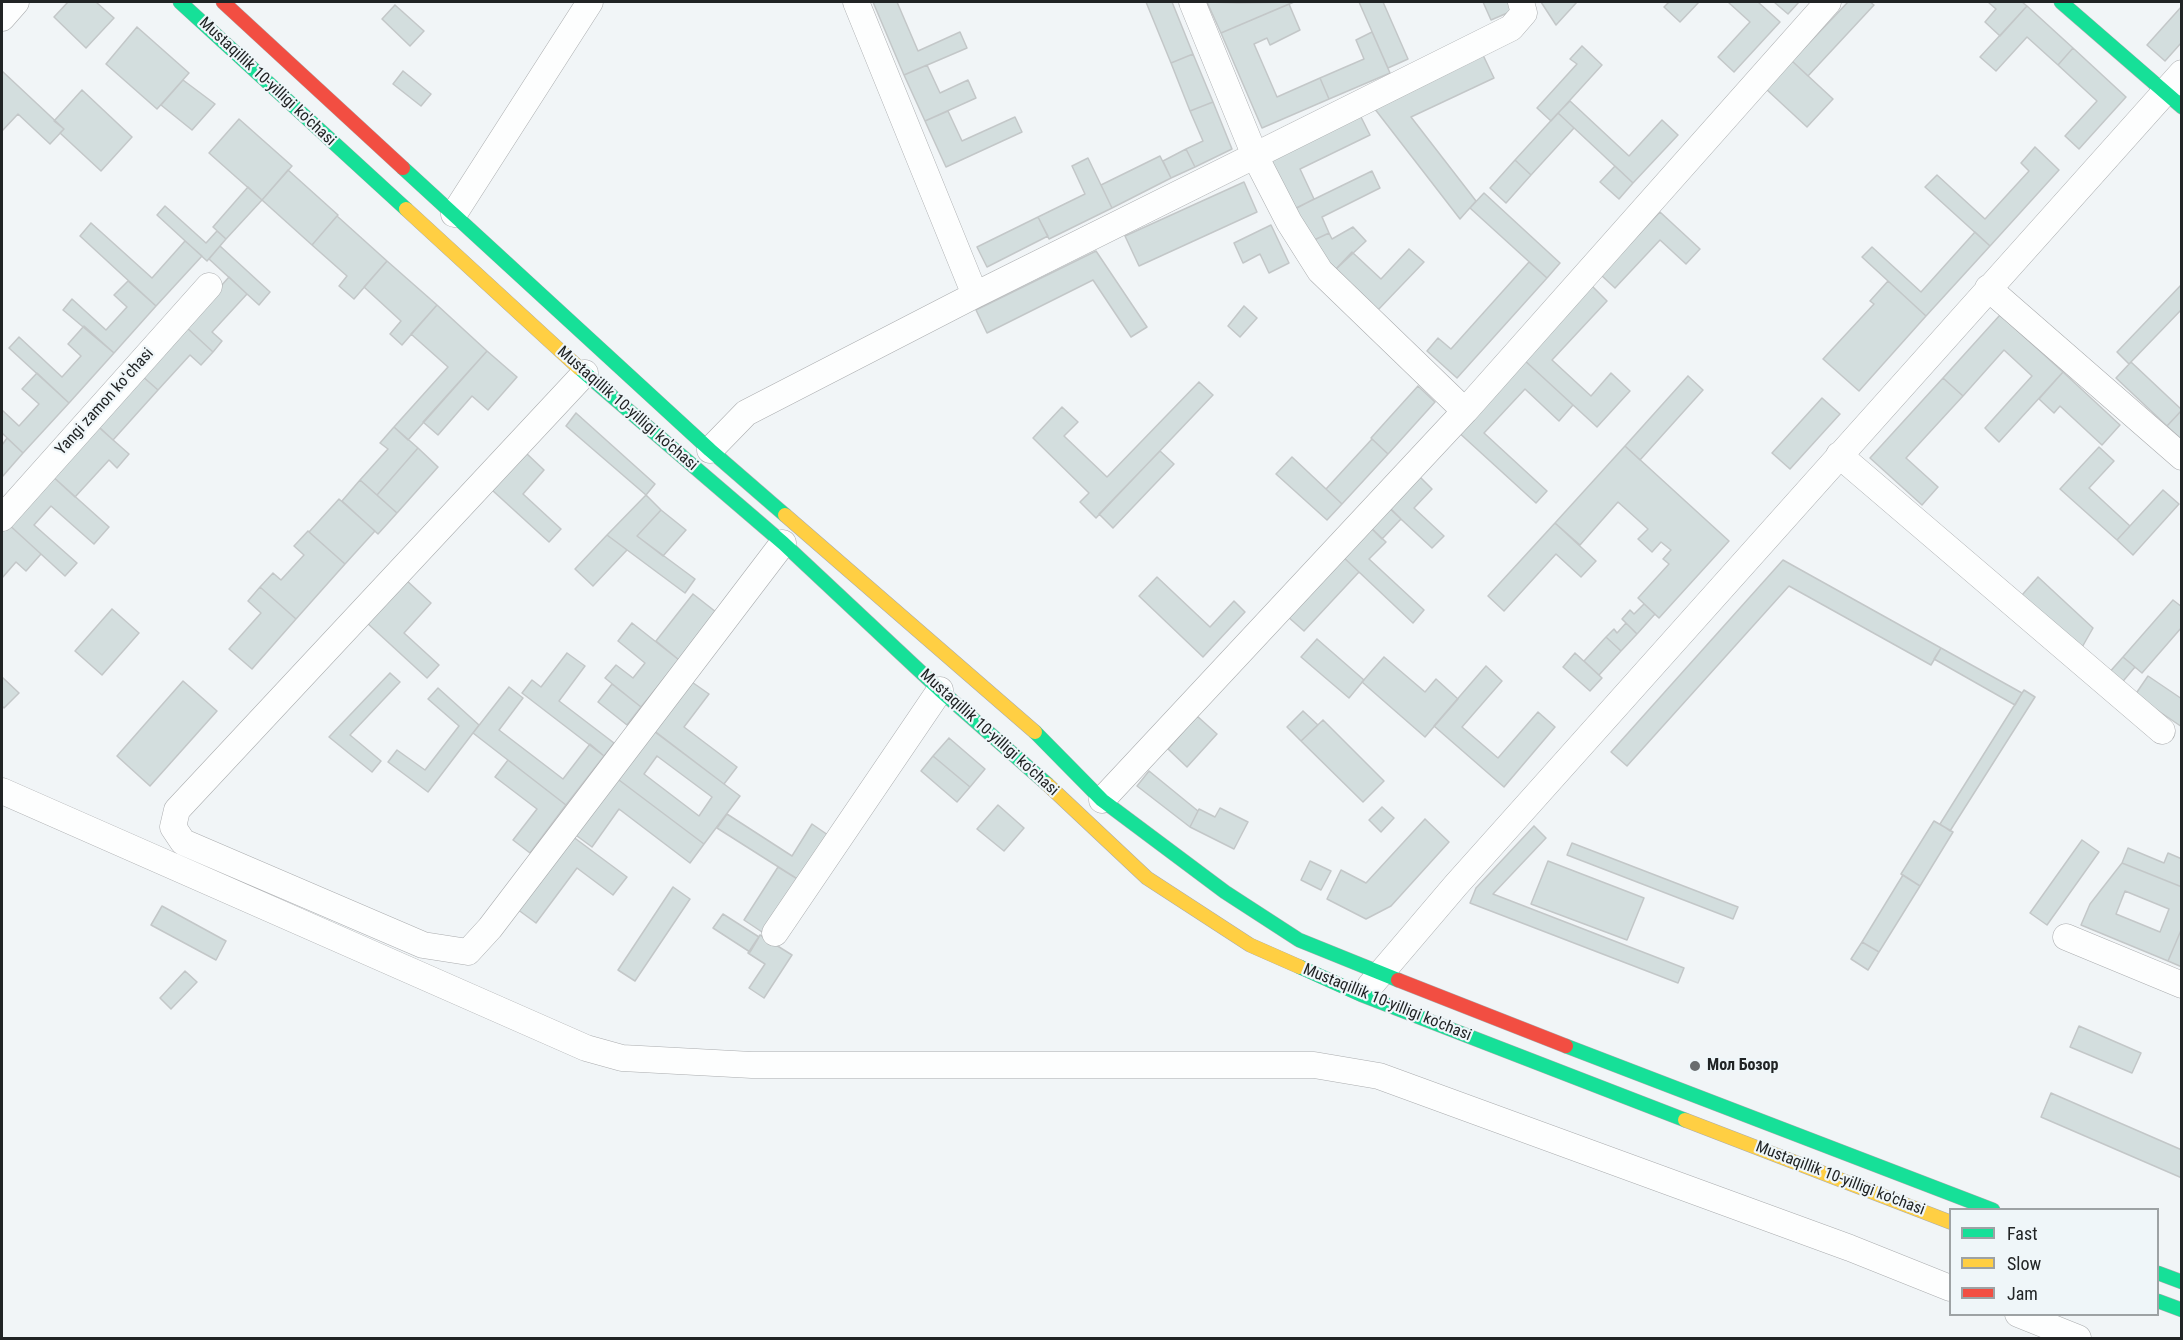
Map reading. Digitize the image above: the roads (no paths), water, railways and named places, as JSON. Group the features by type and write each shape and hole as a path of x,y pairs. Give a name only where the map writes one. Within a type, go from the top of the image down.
{"main road":[{"name":"Mustaqillik 10-yilligi ko'chasi","path":"180,2 585,373 783,543 940,690 1081,814 1147,878 1250,945 1362,996 1949,1222"},
{"name":"Mustaqillik 10-yilligi ko'chasi","path":"223,2 710,450 1027,724 1102,800 1226,892 1299,940 1455,1004 1990,1208"},
{"path":"2061,2 2176,90"},
{"path":"2159,1274 2181,1282"},
{"path":"2159,1302 2181,1310"}],"street":[{"path":"2,18 16,2"},
{"path":"454,214 590,2"},
{"path":"856,2 975,295"},
{"path":"1192,2 1255,156 1288,222 1320,271 1465,411"},
{"path":"710,450 747,413 975,295 1511,27 1524,13 1521,2"},
{"path":"1102,800 1465,411 1828,2"},
{"path":"1362,996 1456,885 1988,288 2176,90"},
{"name":"Yangi zamon koʻchasi","path":"2,518 210,286"},
{"path":"1988,288 2181,457"},
{"path":"585,373 177,810 173,827 183,842 423,945 468,952 497,918 783,543"},
{"path":"1839,455 2162,731"},
{"path":"775,933 940,690"},
{"path":"2,791 586,1048 622,1058 752,1065 1314,1065 1379,1076 1850,1248 1949,1288"},
{"path":"2066,937 2181,985"},
{"path":"2023,1316 2078,1338"}],"place":[{"name":"Мол Бозор","path":"1695,1066"}]}
